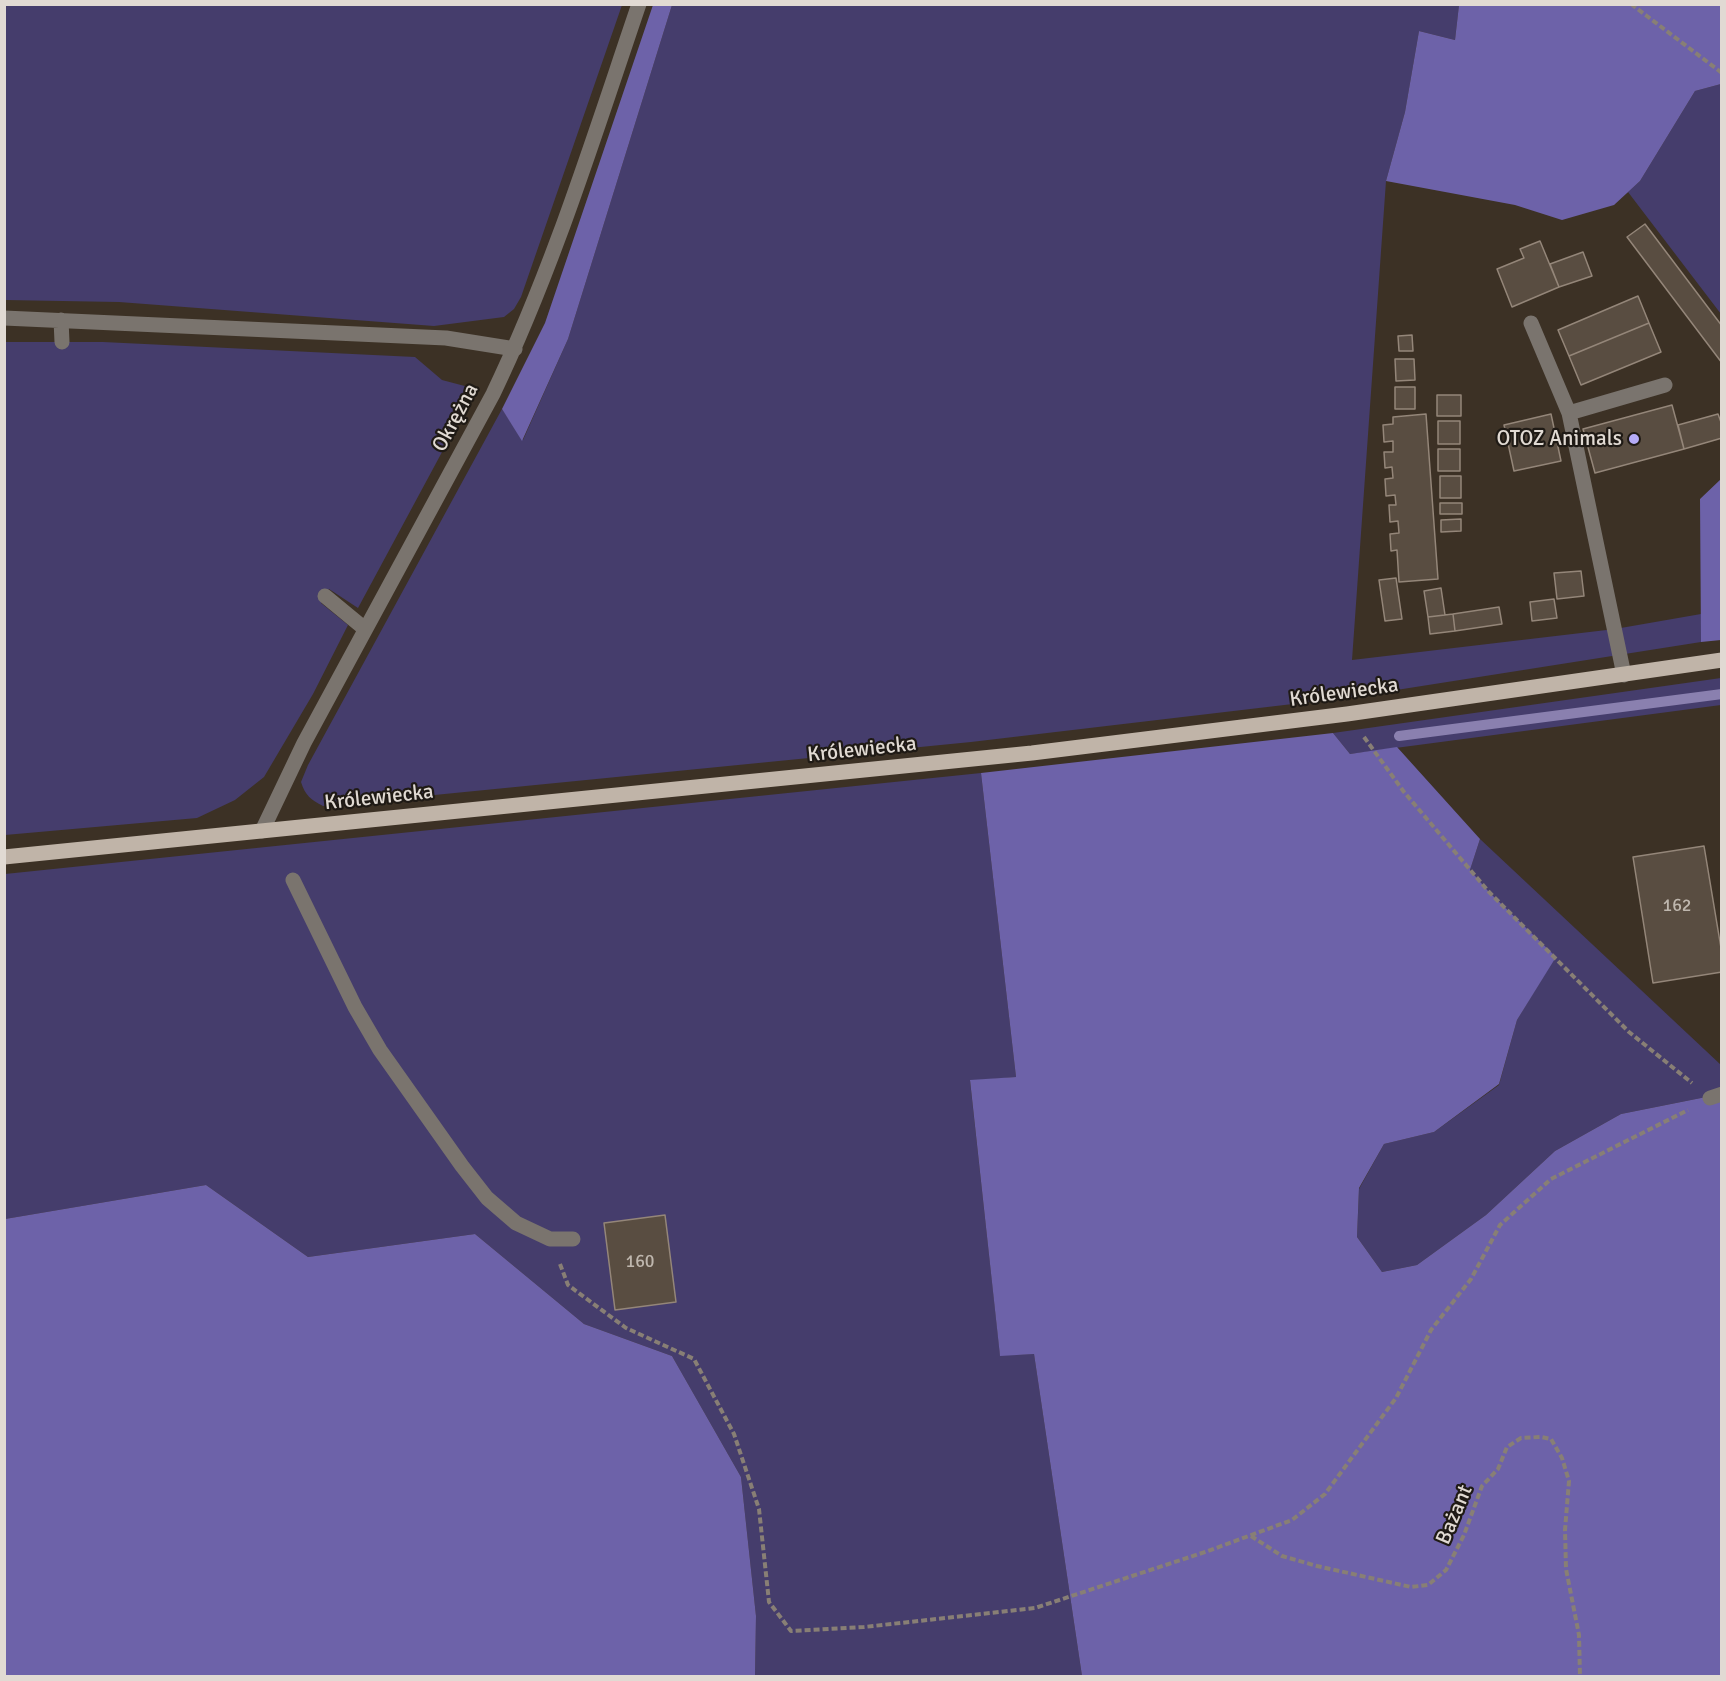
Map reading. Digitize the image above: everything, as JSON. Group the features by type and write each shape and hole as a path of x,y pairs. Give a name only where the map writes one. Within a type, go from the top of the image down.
{"main road":[{"name":"Królewiecka","path":"4,857 1032,753 1347,714 1722,660"}],"street":[{"name":"Okrężna","path":"262,831 304,743 493,394 515,349 546,274 639,4"},
{"path":"4,318 446,338 515,349"},
{"path":"61,320 62,342"},
{"path":"1531,323 1569,413 1624,675"},
{"path":"1569,413 1665,385"},
{"path":"325,596 365,629"},
{"path":"293,880 355,1007 375,1041 422,1112 487,1198 516,1223 550,1239 573,1239"}],"path":[{"path":"1631,4 1722,73"},
{"path":"550,1239 568,1285 626,1328 694,1359 734,1434 759,1509 769,1602 791,1631 864,1627 1035,1608 1292,1520 1325,1494 1396,1398 1431,1330 1471,1279 1500,1225 1551,1179 1716,1096 1629,1032 1489,892 1404,792 1347,714"},
{"name":"Bażant","path":"1251,1535 1282,1556 1317,1566 1411,1587 1428,1585 1446,1570 1464,1535 1482,1486 1498,1469 1508,1447 1521,1438 1551,1439 1562,1458 1569,1481 1565,1530 1566,1569 1579,1635 1580,1677"}],"shaded area":[{"path":"4,5 622,5 521,297 514,309 504,317 434,326 119,302 5,300"},
{"path":"653,5 672,5 568,339 522,441 502,409 545,323"},
{"path":"672,5 1459,5 1455,40 1419,31 1405,112 1386,181 1352,660 1615,629 1701,614 1701,642 1352,697 971,742 323,806 315,802 309,797 301,782 308,765 502,409 523,440 568,339"},
{"path":"1459,5 1721,5 1721,84 1695,91 1640,181 1614,205 1562,220 1515,205 1386,181 1405,112 1419,31 1455,40"},
{"path":"1721,84 1721,314 1628,192 1640,181 1695,91"},
{"path":"4,342 103,342 415,357 442,380 476,389 358,608 329,589 321,603 348,625 313,694 264,777 235,800 197,818 5,835"},
{"path":"1721,479 1721,640 1701,642 1700,499"},
{"path":"1721,678 1721,705 1350,754 1333,733"},
{"path":"1333,733 1350,754 1397,747 1480,839 1470,870 1489,892 1556,957 1517,1020 1499,1084 1434,1132 1384,1144 1359,1188 1357,1237 1382,1272 1417,1265 1486,1215 1555,1151 1621,1114 1721,1094 1721,1676 1082,1676 1034,1354 1000,1356 970,1080 1016,1077 981,773"},
{"path":"981,773 1016,1077 970,1081 1000,1355 1034,1354 1082,1676 755,1676 756,1616 741,1477 672,1356 584,1324 475,1234 308,1257 206,1185 5,1219 5,874"},
{"path":"1480,839 1721,1065 1721,1094 1621,1114 1555,1151 1486,1215 1417,1265 1382,1272 1357,1237 1359,1189 1384,1144 1434,1132 1499,1085 1517,1020 1555,957 1470,870"},
{"path":"206,1185 308,1257 475,1234 584,1324 672,1356 741,1477 756,1616 755,1676 5,1676 5,1219"}],"building":[{"path":"1645,224 1722,326 1722,363 1627,237"},
{"path":"1540,241 1559,287 1512,307 1497,269 1524,258 1520,249"},
{"path":"1583,252 1592,276 1559,287 1550,264"},
{"path":"1638,296 1649,323 1569,356 1558,330"},
{"path":"1649,323 1661,352 1581,385 1569,356"},
{"path":"1412,335 1413,351 1399,351 1398,336"},
{"path":"1395,359 1414,359 1415,380 1396,381"},
{"path":"1395,387 1415,387 1415,409 1395,409"},
{"path":"1437,395 1461,395 1461,416 1437,416"},
{"name":"OTOZ Animals","path":"1672,405 1684,449 1595,473 1583,429"},
{"path":"1426,414 1438,579 1399,582 1397,550 1391,551 1390,534 1399,533 1398,521 1390,522 1389,505 1396,505 1395,495 1386,496 1385,479 1393,478 1392,467 1385,468 1384,452 1393,452 1393,441 1384,442 1383,425 1393,424 1393,417"},
{"path":"1551,414 1561,461 1514,471 1504,425"},
{"path":"1718,414 1722,425 1722,438 1684,449 1678,425"},
{"path":"1438,421 1460,421 1460,444 1438,444"},
{"path":"1438,449 1460,449 1460,471 1438,471"},
{"path":"1440,476 1461,476 1461,498 1440,498"},
{"path":"1440,503 1462,503 1462,514 1440,514"},
{"path":"1461,519 1461,531 1441,532 1441,520"},
{"path":"1581,571 1584,596 1557,599 1554,573"},
{"path":"1396,578 1402,619 1385,621 1379,580"},
{"path":"1441,588 1445,615 1428,617 1424,591"},
{"path":"1554,599 1557,618 1532,621 1530,602"},
{"path":"1499,607 1502,624 1455,631 1453,614"},
{"path":"1453,614 1455,631 1430,634 1428,617"},
{"path":"1704,846 1722,954 1722,972 1653,983 1633,857"},
{"path":"665,1215 676,1302 615,1310 604,1223"}],"waterway":[{"path":"1399,736 1722,694"}],"place":[{"name":"OTOZ Animals","path":"1634,439"}]}
